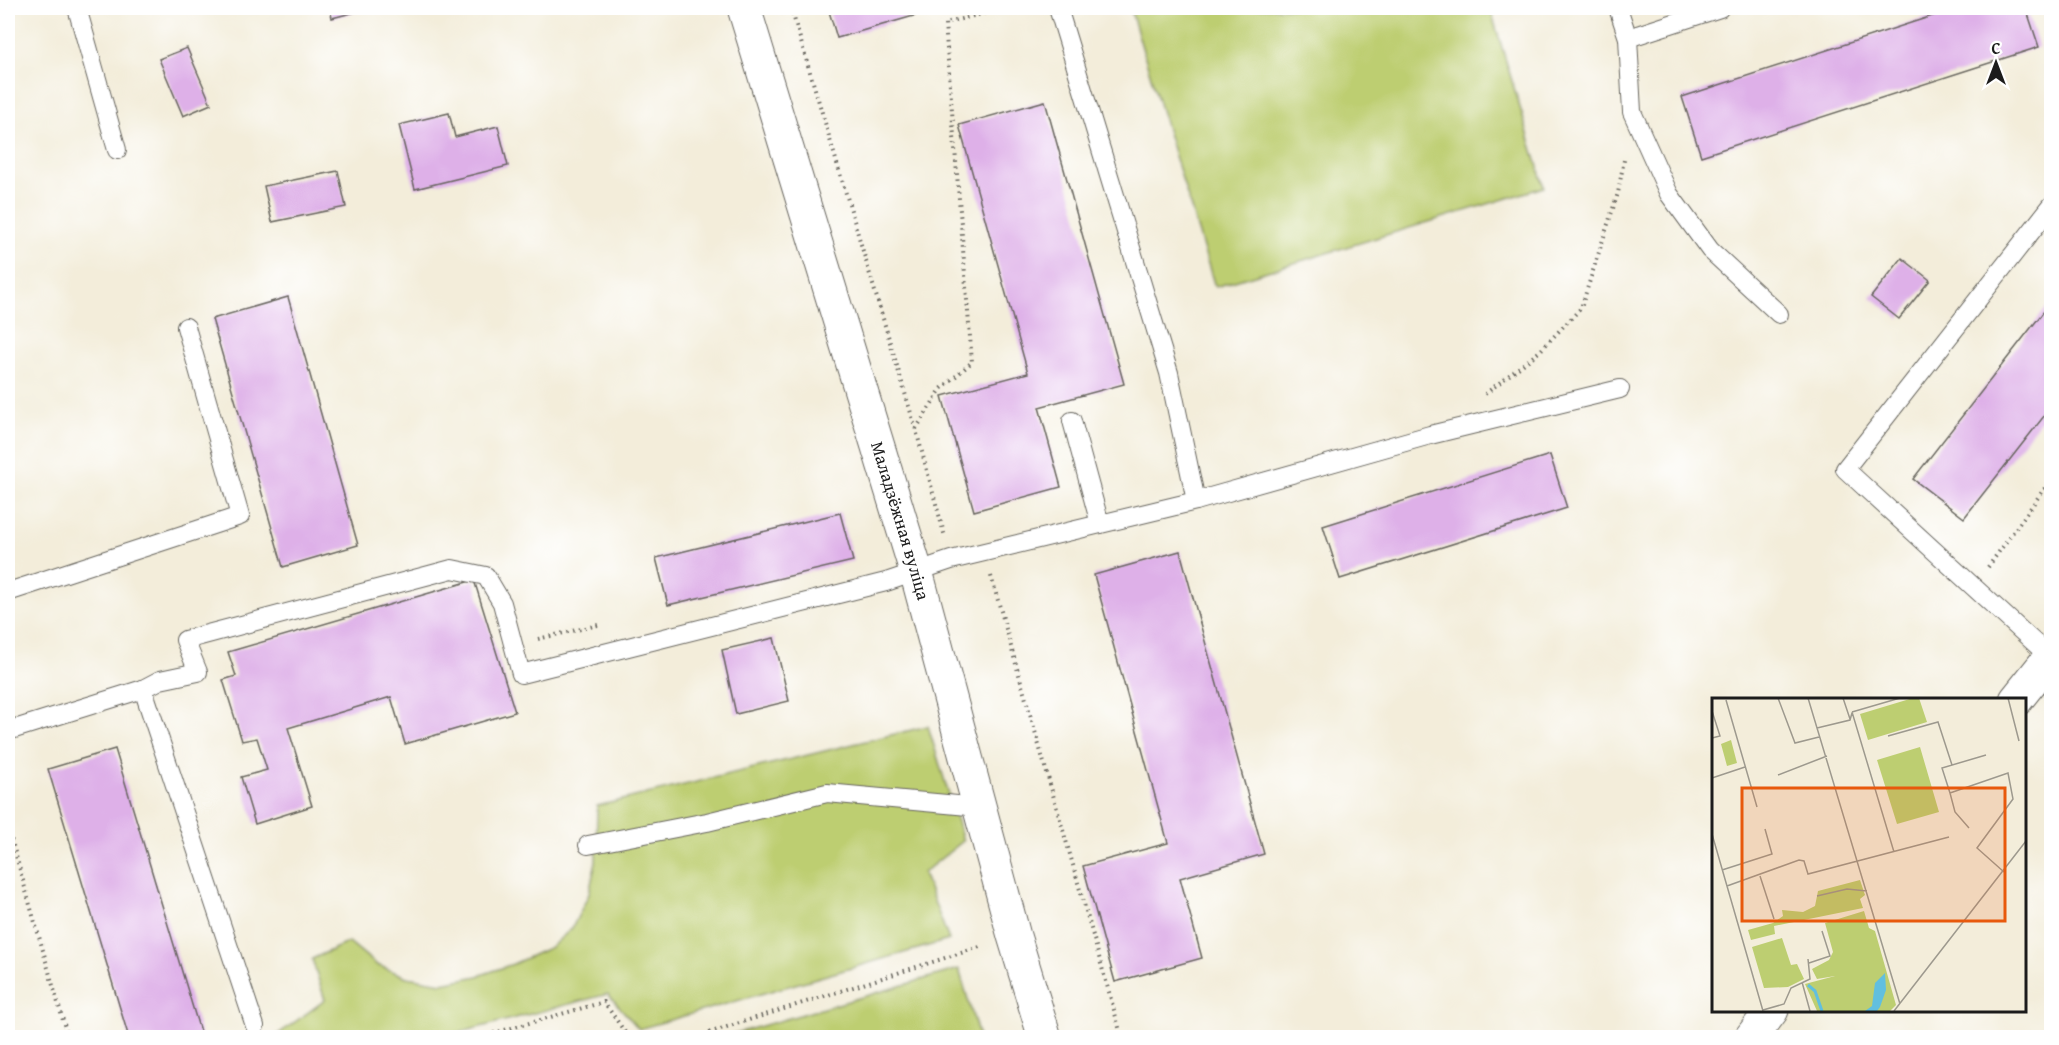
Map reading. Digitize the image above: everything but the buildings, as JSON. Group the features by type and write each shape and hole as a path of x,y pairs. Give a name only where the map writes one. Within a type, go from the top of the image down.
{"street":[{"name":"Маладзёжная вуліца","path":"744,8 916,571 1014,936 1045,1038"},
{"path":"2018,698 2051,656"},
{"path":"1751,1038 1771,1012"}],"lane":[{"path":"77,8 117,150"},
{"path":"1058,8 1169,373 1196,501"},
{"path":"1618,8 1628,38 1632,112 1669,194 1710,250 1779,314"},
{"path":"1628,38 1720,8"},
{"path":"2051,656 1845,469 2052,205"},
{"path":"8,592 240,516 186,327"},
{"path":"8,731 143,689 160,680 198,672 185,640 452,569 486,576 502,603 521,674 886,582 951,560 1196,501 1430,435 1620,389"},
{"path":"1072,421 1101,524"},
{"path":"143,689 255,1026"},
{"path":"588,845 707,822 827,793 979,807"}],"path":[{"path":"791,8 916,430 951,560"},
{"path":"916,430 941,389 972,362 945,23 1006,8"},
{"path":"1476,400 1540,351 1581,308 1618,193 1632,112"},
{"path":"1974,587 2052,478"},
{"path":"984,552 1122,1038"},
{"path":"513,645 605,624"},
{"path":"8,828 68,1038"},
{"path":"692,1038 1014,936"},
{"path":"476,1038 604,1002 629,1038"}],"green space":[{"path":"1130,8 1490,8 1544,187 1215,287"},
{"path":"928,726 963,841 923,873 949,940 639,1029 608,994 442,1037 273,1038 325,1000 312,959 349,942 377,965 407,977 442,983 478,976 551,947 572,928 589,894 596,861 597,806"},
{"path":"959,969 979,1037 723,1037"}]}
